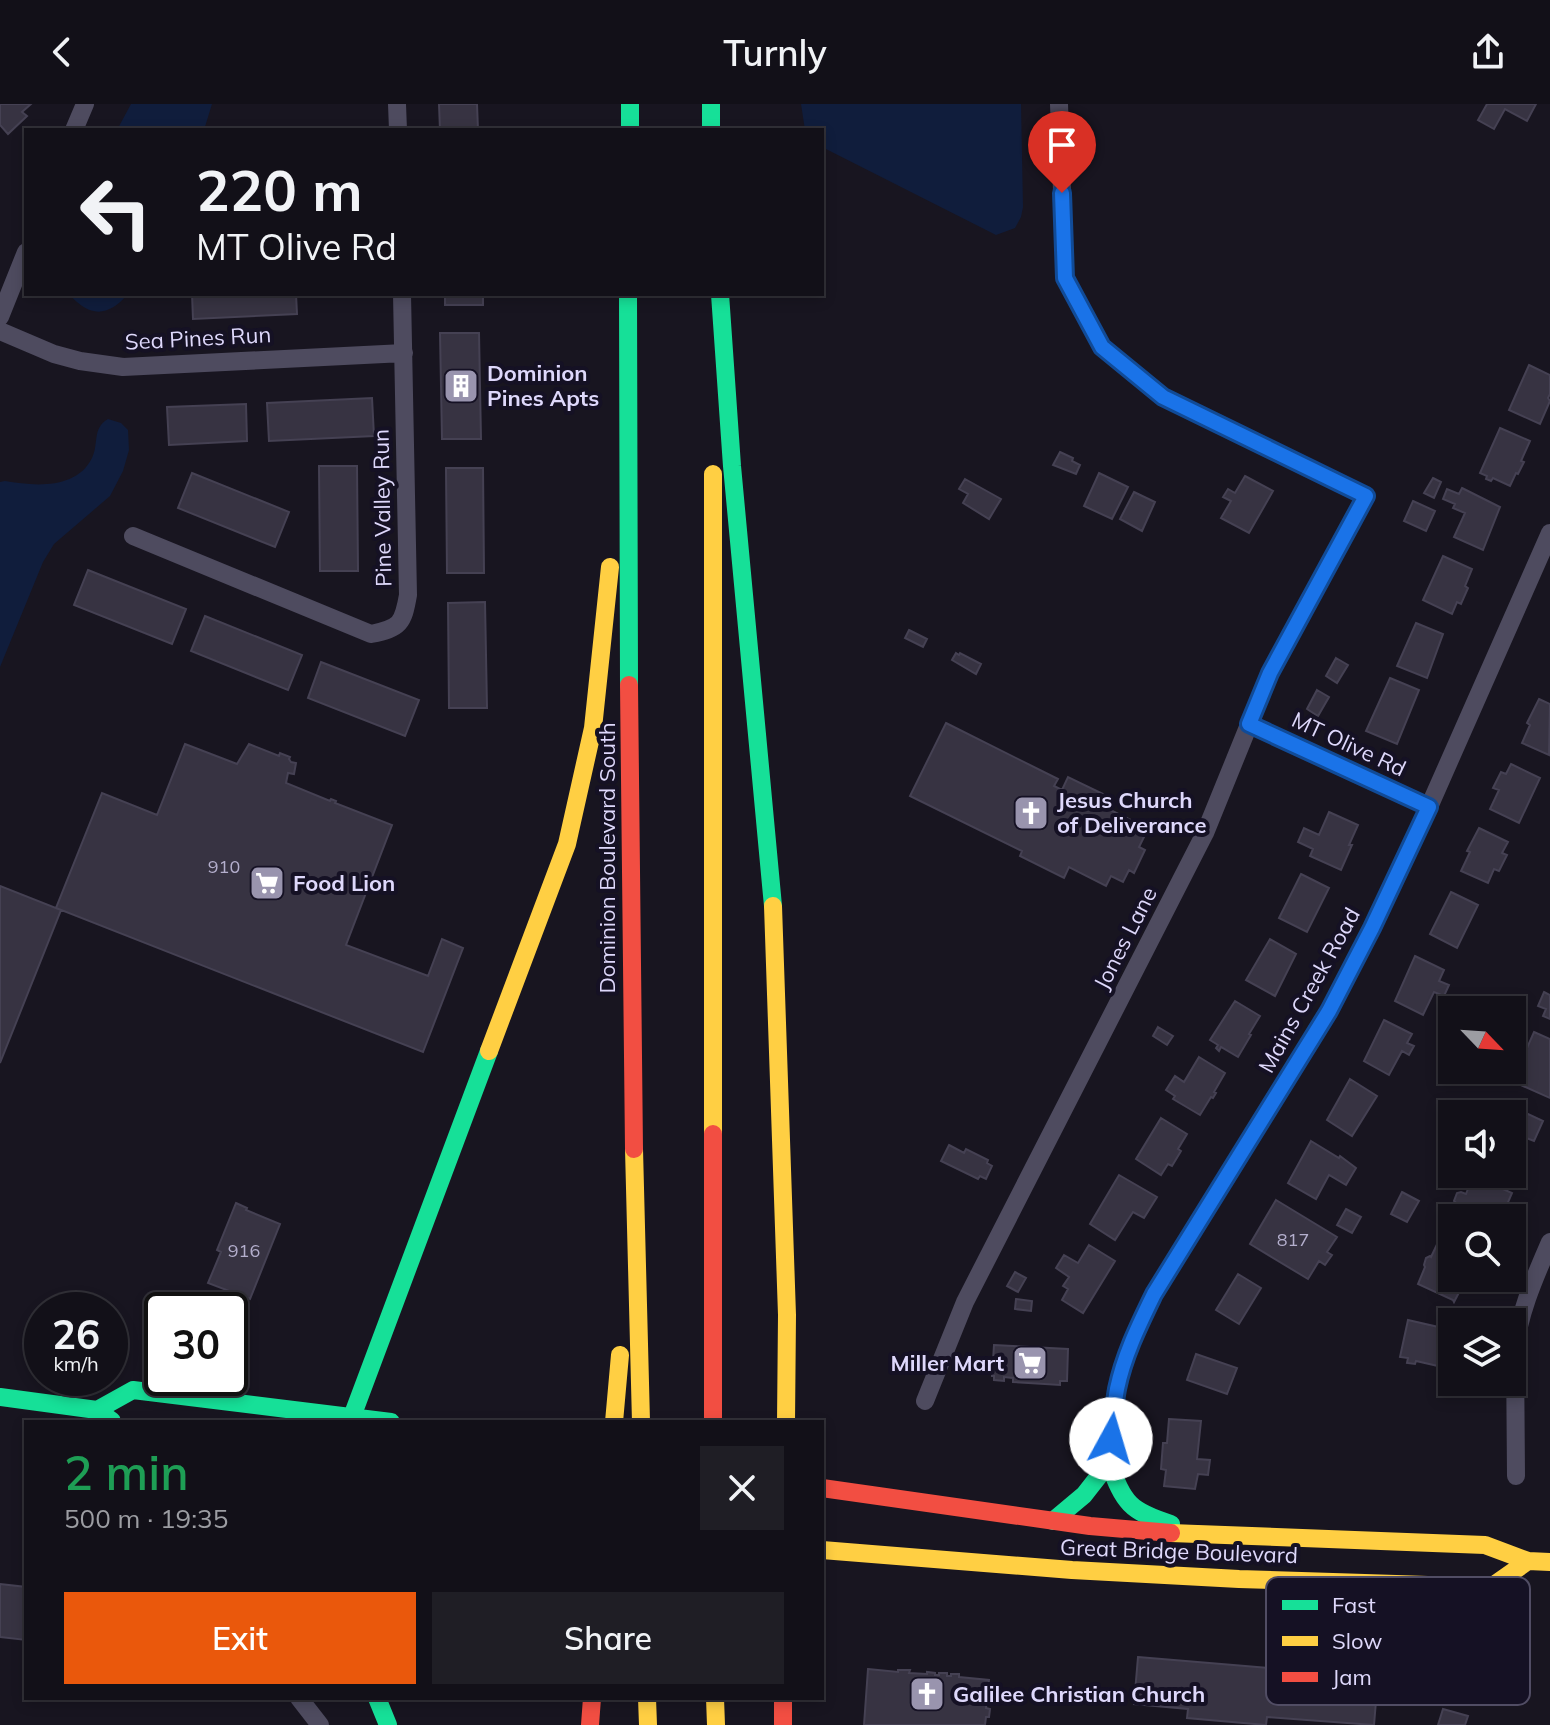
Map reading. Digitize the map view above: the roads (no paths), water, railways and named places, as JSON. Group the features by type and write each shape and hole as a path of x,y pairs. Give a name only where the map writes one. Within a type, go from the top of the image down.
{"main road":[{"path":"630,104 630,128"},
{"path":"711,104 711,128"},
{"name":"Dominion Boulevard South","path":"628,296 634,1181 641,1420"},
{"path":"713,296 713,1420"},
{"path":"720,296 732,466 774,914 787,1315 786,1420"},
{"path":"0,1397 96,1416 133,1390 351,1419 567,844 593,728 627,400"},
{"path":"614,1420 634,1181"},
{"path":"1086,1540 1053,1521 1096,1484 1109,1463"},
{"path":"1109,1463 1123,1499 1136,1513 1205,1535"},
{"name":"Great Bridge Boulevard","path":"824,1488 1090,1526 1205,1535 1485,1545 1528,1561 1550,1562"},
{"path":"1146,1546 1243,1551 1281,1537"},
{"path":"1350,1540 1373,1560 1385,1577"},
{"name":"Great Bridge Boulevard","path":"824,1550 1115,1574 1266,1579"},
{"path":"1103,1558 1115,1574 1127,1557"},
{"name":"Great Bridge Boulevard","path":"1505,1577 1528,1561"},
{"path":"378,1700 388,1725"},
{"path":"590,1725 592,1700"},
{"path":"646,1700 646,1725"},
{"path":"715,1700 716,1725"},
{"path":"783,1700 783,1725"}],"street":[{"path":"75,128 85,104"},
{"path":"397,104 398,128"},
{"name":"Jones Lane","path":"925,1401 965,1302 1205,833 1270,673 1366,496 1163,397 1102,347 1065,278 1059,104"},
{"path":"0,317 24,257"},
{"name":"Pine Valley Run","path":"133,536 371,634 390,630 405,616 408,595 402,296"},
{"name":"Sea Pines Run","path":"0,331 54,354 123,367 404,353"},
{"name":"Mains Creek Road","path":"1109,1463 1117,1390 1134,1336 1154,1294 1329,1011 1372,928 1550,533"},
{"name":"MT Olive Rd","path":"1249,724 1429,807"},
{"path":"1516,1476 1515,1350 1520,1318 1543,1275 1550,1242"},
{"path":"301,1700 320,1725"}],"water":[{"path":"131,104 212,104 205,128 118,128"},
{"path":"801,104 1021,104 1021,217 1015,228 996,235 824,148 824,128 805,128"},
{"path":"71,296 126,296 113,307 99,312"},
{"path":"108,419 121,423 128,430 129,450 123,471 110,496 54,544 43,562 0,667 0,482 41,484 65,481 76,476 92,458 100,427"}],"place":[{"name":"Dominion Pines Apts","path":"461,386"},
{"name":"Jesus Church of Deliverance","path":"1031,813"},
{"name":"Food Lion","path":"267,883"},
{"name":"Miller Mart","path":"1030,1363"},
{"name":"Galilee Christian Church","path":"927,1694"}]}
